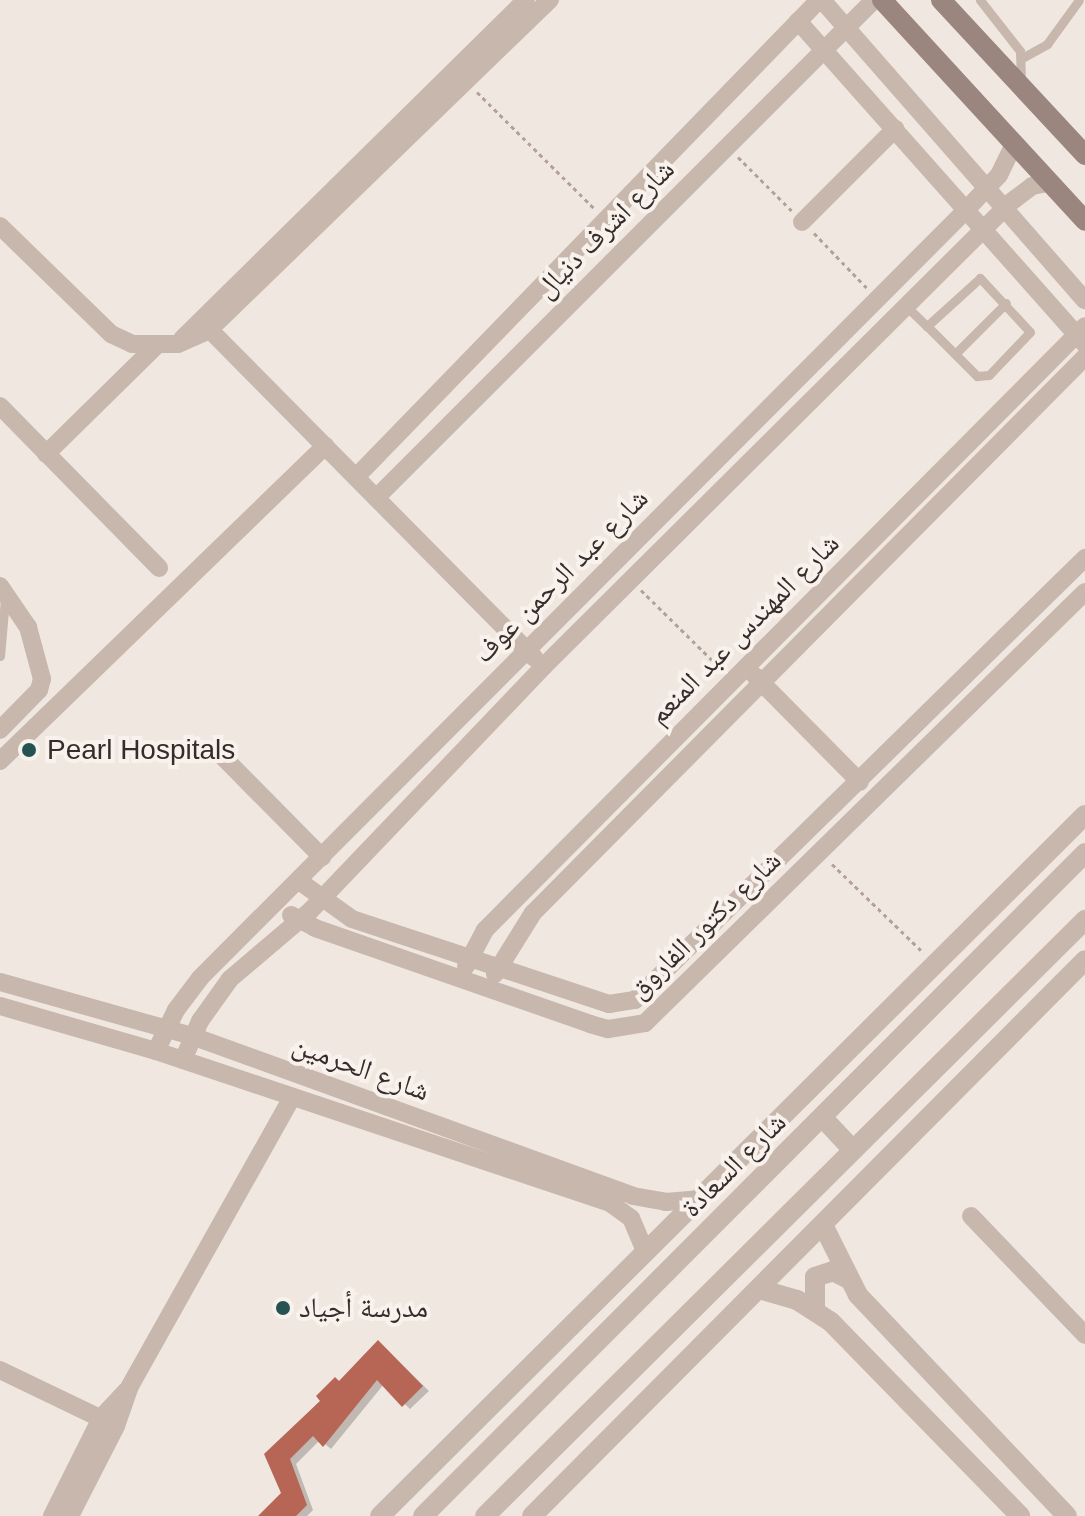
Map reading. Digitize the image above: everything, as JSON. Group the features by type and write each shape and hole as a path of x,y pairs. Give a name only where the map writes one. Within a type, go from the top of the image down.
{"main road":[{"path":"882,0 1085,221"},
{"path":"941,0 1085,155"}],"street":[{"path":"204,324 526,0"},
{"path":"0,226 111,334 155,347 178,344 204,324 550,0"},
{"path":"820,0 985,191 1085,300"},
{"name":"شارع اشرف دنيال","path":"356,477 820,0"},
{"name":"شارع اشرف دنيال","path":"376,498 874,0"},
{"path":"798,21 1082,335"},
{"path":"802,222 895,129"},
{"name":"شارع عبد الرحمن عوف","path":"156,1051 166,1028 201,977 985,191 1008,161 1013,146"},
{"name":"شارع عبد الرحمن عوف","path":"183,1060 192,1036 218,991 322,898 544,666 1002,210 1032,186 1047,183"},
{"path":"204,324 544,666"},
{"name":"شارع المهندس عبد المنعم","path":"469,954 485,930 739,673 1082,335"},
{"path":"46,454 155,347"},
{"name":"شارع المهندس عبد المنعم","path":"475,984 503,967 533,913 1085,357"},
{"path":"0,406 159,568"},
{"path":"2,755 325,446"},
{"name":"شارع دكتور الفاروق","path":"299,881 352,919 469,954 609,1004 646,993 1085,558"},
{"path":"0,730 42,683 28,627 3,588"},
{"name":"شارع دكتور الفاروق","path":"278,901 297,919 608,1029 645,1023 660,1013 1085,592"},
{"path":"739,673 762,683 860,782"},
{"path":"223,757 322,857"},
{"path":"380,1516 1085,815"},
{"name":"شارع السعادة","path":"423,1516 1085,853"},
{"path":"485,1516 1085,920"},
{"path":"469,954 475,984"},
{"path":"532,1516 1085,960"},
{"path":"1029,1016 1042,963"},
{"name":"شارع الحرمين","path":"0,982 192,1036 633,1196 666,1202 701,1199"},
{"path":"646,993 660,1013"},
{"path":"889,1011 941,997"},
{"name":"شارع الحرمين","path":"0,1006 156,1051 610,1203 631,1218 646,1253"},
{"path":"52,1516 130,1386 292,1097"},
{"path":"822,1117 853,1150"},
{"path":"971,1216 1085,1335"},
{"path":"823,1225 847,1278 1067,1516"},
{"path":"815,1310 815,1277 833,1271 847,1278"},
{"path":"759,1289 815,1310 1020,1516"},
{"path":"0,1370 108,1422"},
{"path":"518,1380 561,1378"},
{"path":"584,1418 592,1456"},
{"path":"70,1516 108,1422"}],"lane":[{"path":"980,0 1022,58 1020,86"},
{"path":"1022,58 1047,44 1073,2"},
{"path":"906,306 977,376 989,375 1030,332 986,281 973,280 927,326"},
{"path":"955,354 1006,303"},
{"path":"0,656 3,588"}],"path":[{"path":"466,81 605,219"},
{"path":"631,580 739,673"},
{"path":"820,852 935,964"}],"building":[{"path":"378,1340 423,1386 402,1407 377,1380 323,1447 313,1436 290,1459 307,1505 296,1516 258,1516 281,1493 264,1454 320,1401 316,1396 335,1377 339,1381"}],"place":[{"name":"Pearl Hospitals","path":"29,750"},
{"name":"مدرسة أجياد","path":"283,1308"}]}
